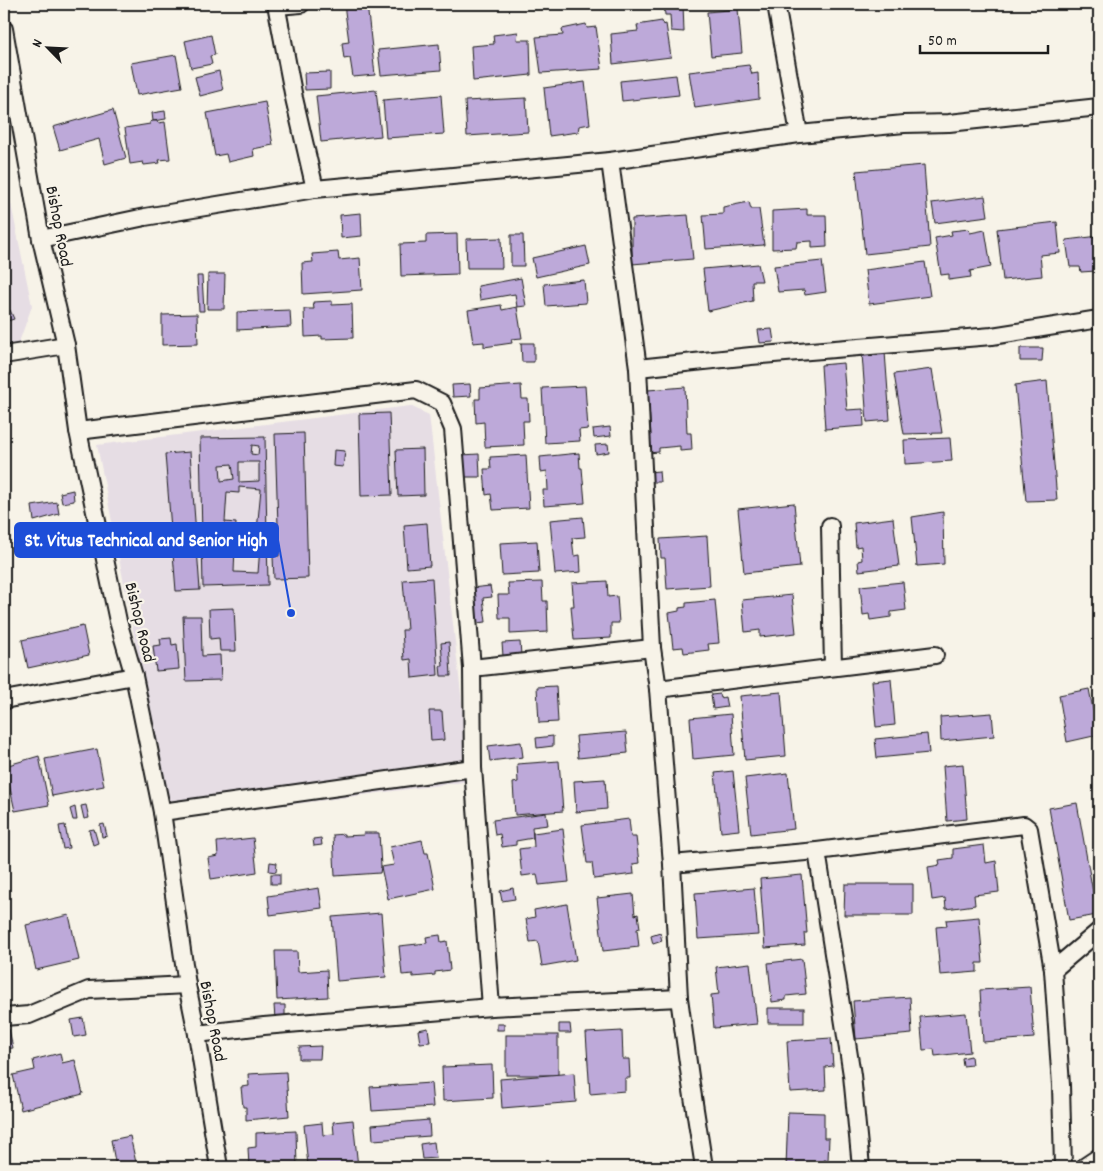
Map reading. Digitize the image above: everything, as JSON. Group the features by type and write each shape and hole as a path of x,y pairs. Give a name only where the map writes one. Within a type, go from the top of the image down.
{"street":[{"path":"301,4 276,5 294,98 315,189"},
{"path":"776,4 799,134"},
{"name":"Bishop Road","path":"4,28 41,238 66,345 78,431 118,621 134,676 162,812 187,985 198,1034 219,1167"},
{"path":"41,238 145,217 315,189 610,161 799,134 904,124 949,123 1099,107"},
{"path":"610,161 638,368 652,648 658,689 672,864 679,998 704,1167"},
{"path":"638,368 751,356 992,336 1099,319"},
{"path":"4,355 66,345"},
{"path":"78,431 416,390 442,403 453,429 472,668 473,768 491,1007"},
{"path":"830,526 834,667"},
{"path":"472,668 652,648"},
{"path":"658,689 935,655"},
{"path":"4,701 134,676"},
{"path":"162,812 473,768"},
{"path":"672,864 817,851 1024,825 1028,829 1053,970 1061,1085 1063,1167"},
{"path":"817,851 852,1075 861,1167"},
{"path":"1053,970 1099,931"},
{"path":"4,1017 29,1015 89,990 187,985"},
{"path":"198,1034 274,1025 491,1007 679,998"},
{"path":"1084,1167 1099,1157"}],"shaded area":[{"path":"4,170 32,306 18,345 4,347"},
{"path":"410,406 429,415 471,781 170,820 97,445"}],"building":[{"path":"344,4 367,4 375,75 353,77 350,58 344,59 342,43 349,42"},
{"path":"664,4 683,4 684,32 671,31 670,15 665,15"},
{"path":"738,9 742,53 711,56 707,12"},
{"path":"662,21 663,25 666,24 671,57 613,64 611,34 638,31 637,25"},
{"path":"586,24 587,28 596,27 602,69 541,73 536,37 563,35 562,29"},
{"path":"518,32 517,40 530,40 531,75 473,81 471,46 494,44 493,35"},
{"path":"211,35 215,55 210,56 212,64 191,68 185,41"},
{"path":"439,44 441,70 381,75 378,50"},
{"path":"176,55 182,87 137,95 131,63"},
{"path":"749,65 752,74 758,73 759,99 695,108 689,72"},
{"path":"219,71 223,90 200,96 195,77"},
{"path":"330,72 330,89 305,90 304,73"},
{"path":"676,75 679,95 622,101 620,81"},
{"path":"585,82 590,124 579,126 578,132 549,136 544,88"},
{"path":"376,90 381,136 321,142 316,96"},
{"path":"441,95 444,134 386,138 383,100"},
{"path":"526,98 528,132 467,136 465,101"},
{"path":"265,102 273,145 253,149 254,156 228,162 226,154 215,156 207,113"},
{"path":"113,110 126,158 105,164 99,139 60,150 53,127"},
{"path":"165,111 166,119 153,121 152,113"},
{"path":"153,121 158,123 165,122 170,159 159,160 160,163 144,165 143,162 130,164 125,128 150,124"},
{"path":"924,165 930,247 865,254 856,171"},
{"path":"985,196 988,216 935,223 932,203"},
{"path":"749,202 751,209 759,209 764,245 706,249 703,215 723,214 723,207"},
{"path":"807,209 807,215 826,215 827,247 812,248 812,241 797,242 796,248 772,249 772,211"},
{"path":"361,213 362,236 341,238 340,215"},
{"path":"688,215 693,259 632,264 632,219"},
{"path":"1057,222 1060,253 1040,255 1042,276 1003,280 997,229"},
{"path":"969,229 970,233 985,230 991,267 970,271 971,277 949,280 949,274 941,275 935,238 952,235 951,231"},
{"path":"457,234 458,274 401,276 400,244 426,243 426,235"},
{"path":"511,235 523,235 524,266 511,266"},
{"path":"1099,236 1099,264 1096,264 1096,271 1081,272 1080,267 1070,267 1066,240"},
{"path":"501,238 502,268 467,268 466,239"},
{"path":"586,246 590,265 536,277 532,258"},
{"path":"338,252 339,260 360,258 362,290 303,294 302,263 313,262 312,254"},
{"path":"822,261 826,292 805,295 804,290 778,292 774,266"},
{"path":"925,262 930,296 869,304 865,270"},
{"path":"758,264 762,281 752,281 753,301 708,311 703,269"},
{"path":"208,274 225,274 224,309 207,309"},
{"path":"197,276 202,276 204,311 199,311"},
{"path":"521,278 526,306 517,307 515,294 480,300 478,286"},
{"path":"584,280 586,303 546,306 544,284"},
{"path":"332,301 332,305 352,304 353,338 322,339 322,336 305,337 304,309 314,309 313,302"},
{"path":"501,305 502,310 517,307 522,338 511,339 512,343 484,347 484,342 473,343 468,310"},
{"path":"10,310 14,319 4,322 4,313"},
{"path":"290,310 291,327 237,330 237,312"},
{"path":"197,314 198,344 162,345 162,315"},
{"path":"772,329 774,342 760,343 758,330"},
{"path":"521,343 534,343 534,362 522,362"},
{"path":"1020,348 1043,348 1042,361 1020,361"},
{"path":"885,352 890,420 867,422 862,354"},
{"path":"843,363 847,410 863,409 864,426 825,429 821,365"},
{"path":"932,369 942,433 904,434 894,374"},
{"path":"1047,381 1057,500 1026,501 1015,385"},
{"path":"470,384 471,396 453,397 452,385"},
{"path":"521,385 522,399 528,399 529,421 523,421 524,445 485,447 484,422 476,423 475,399 480,399 480,388"},
{"path":"585,386 588,429 579,430 580,441 545,443 542,388"},
{"path":"685,387 687,433 691,433 692,450 680,451 680,446 659,448 659,452 648,453 647,436 651,436 648,390"},
{"path":"389,413 392,495 361,496 359,414"},
{"path":"610,427 611,436 594,438 593,429"},
{"path":"304,433 308,578 274,579 273,556 279,556 275,434"},
{"path":"265,437 268,585 203,587 200,438","holes":["252,445 259,446 258,455 251,454","239,462 259,462 259,481 239,482","232,464 234,479 221,481 220,465","239,487 261,489 256,541 235,539 236,523 225,522 227,492 239,493","235,546 260,547 258,573 234,572"]},
{"path":"950,438 952,461 905,464 904,440"},
{"path":"608,444 609,452 596,454 595,445"},
{"path":"423,449 424,495 398,496 396,450"},
{"path":"334,450 345,451 343,467 333,466"},
{"path":"190,452 200,590 176,591 165,454"},
{"path":"579,453 585,503 544,506 543,490 548,490 547,471 541,472 540,457"},
{"path":"479,454 480,477 462,477 461,455"},
{"path":"526,455 529,508 493,510 491,494 486,495 484,469 491,469 490,457"},
{"path":"659,471 660,482 649,482 649,472"},
{"path":"73,490 74,501 62,503 60,493"},
{"path":"57,502 59,514 34,521 32,506"},
{"path":"794,503 800,567 744,573 738,509"},
{"path":"943,512 944,564 917,566 912,517"},
{"path":"583,517 585,537 572,538 574,556 580,555 581,572 555,574 550,520"},
{"path":"893,518 899,566 859,571 858,561 862,560 861,546 856,547 854,523"},
{"path":"427,523 430,566 407,568 404,525"},
{"path":"707,536 710,586 667,589 665,558 661,558 660,539"},
{"path":"537,541 539,573 502,575 500,543"},
{"path":"432,578 438,675 412,678 411,659 404,660 402,630 407,630 403,580"},
{"path":"607,581 608,597 617,596 619,623 611,623 611,638 574,640 571,606 574,606 572,583"},
{"path":"542,582 543,601 547,601 548,632 510,634 510,618 499,618 498,595 509,595 508,583"},
{"path":"903,582 906,610 891,612 891,617 870,620 869,614 863,615 860,586"},
{"path":"490,586 492,597 483,598 486,622 476,623 471,588"},
{"path":"792,595 796,633 760,637 760,630 745,632 742,600"},
{"path":"715,600 719,643 708,644 709,650 684,653 683,647 673,648 669,613 686,607 686,603"},
{"path":"234,608 236,651 220,651 219,638 210,639 209,609"},
{"path":"183,616 201,616 202,656 220,655 221,680 186,681"},
{"path":"83,626 89,655 28,668 22,640"},
{"path":"171,638 172,645 177,644 179,669 156,671 153,646 161,645 160,639"},
{"path":"449,642 451,676 441,676 440,666 443,666 441,643"},
{"path":"520,642 521,655 503,656 502,643"},
{"path":"891,679 895,725 876,727 872,681"},
{"path":"556,686 558,722 539,723 537,687"},
{"path":"1089,689 1098,735 1067,742 1059,695"},
{"path":"781,692 786,756 745,760 740,696"},
{"path":"720,694 721,698 725,697 727,707 713,709 711,695"},
{"path":"429,711 442,711 444,740 431,741"},
{"path":"992,713 994,736 941,741 940,717"},
{"path":"731,714 734,755 693,759 690,718"},
{"path":"626,732 628,753 578,758 576,736"},
{"path":"927,734 929,753 877,758 875,739"},
{"path":"553,736 553,746 537,748 536,738"},
{"path":"521,742 523,757 490,761 488,746"},
{"path":"97,749 104,786 52,796 45,759"},
{"path":"39,756 49,805 15,811 5,766"},
{"path":"559,761 563,811 515,815 513,783 518,782 517,764"},
{"path":"963,764 967,819 947,821 943,766"},
{"path":"733,771 739,830 721,832 715,773"},
{"path":"788,773 794,829 751,834 745,778"},
{"path":"605,779 607,809 576,812 574,781"},
{"path":"1077,803 1097,915 1069,920 1049,808"},
{"path":"86,805 89,818 84,819 81,806"},
{"path":"75,807 77,820 73,820 70,809"},
{"path":"546,813 548,825 532,827 533,838 516,841 516,845 502,847 500,834 495,835 493,820"},
{"path":"629,819 631,837 636,837 639,863 633,864 634,874 594,879 592,863 587,863 582,825"},
{"path":"104,824 107,836 102,837 100,825"},
{"path":"65,825 69,848 63,849 59,826"},
{"path":"94,829 98,843 93,845 89,830"},
{"path":"563,829 569,882 539,885 537,874 522,876 519,849 534,847 533,833"},
{"path":"363,833 379,833 380,873 335,876 333,835 364,835"},
{"path":"253,838 257,872 211,879 208,858 218,856 217,842"},
{"path":"321,838 322,845 314,846 313,839"},
{"path":"422,840 425,853 428,853 435,889 388,899 381,867 394,865 390,847"},
{"path":"984,845 986,863 996,861 999,892 974,895 975,905 946,909 945,898 932,900 928,867 940,865 939,860 953,858 953,849"},
{"path":"270,862 277,863 276,872 269,871"},
{"path":"271,874 280,874 280,884 271,884"},
{"path":"802,875 807,933 804,933 805,945 765,948 760,879"},
{"path":"845,884 913,884 913,915 844,915"},
{"path":"319,888 322,908 270,915 268,896"},
{"path":"513,888 515,899 502,901 500,891"},
{"path":"754,888 758,935 698,939 695,893"},
{"path":"633,894 635,915 638,914 640,928 637,929 639,947 603,951 597,898"},
{"path":"567,904 576,960 542,966 538,941 530,942 526,919 535,917 534,910"},
{"path":"381,913 386,977 337,981 332,917"},
{"path":"69,915 79,960 36,970 26,925"},
{"path":"979,917 983,963 977,963 977,972 940,975 936,927 947,926 946,920"},
{"path":"660,933 662,941 653,944 651,936"},
{"path":"440,935 441,942 447,941 450,970 435,972 435,975 413,977 413,974 402,975 399,946 427,943 426,937"},
{"path":"275,951 297,951 298,972 327,970 328,997 277,1000"},
{"path":"802,959 806,994 786,996 786,1000 772,1002 768,963"},
{"path":"750,963 757,1024 714,1028 711,995 719,994 716,967"},
{"path":"1030,987 1034,1038 983,1042 980,990"},
{"path":"910,997 912,1034 856,1039 853,1001"},
{"path":"274,1005 285,1005 285,1019 275,1019"},
{"path":"768,1008 804,1008 804,1023 768,1023"},
{"path":"966,1013 970,1052 935,1056 934,1049 923,1050 920,1017"},
{"path":"83,1018 86,1035 74,1037 71,1020"},
{"path":"497,1024 504,1024 504,1030 497,1030"},
{"path":"559,1024 570,1024 571,1033 559,1033"},
{"path":"428,1028 430,1042 420,1043 418,1030"},
{"path":"9,1029 13,1048 4,1049 4,1030"},
{"path":"622,1031 623,1059 629,1059 630,1078 625,1078 625,1091 590,1094 586,1033"},
{"path":"506,1035 558,1035 558,1075 506,1075"},
{"path":"831,1038 833,1066 825,1067 826,1090 790,1092 787,1041"},
{"path":"321,1046 320,1059 299,1059 299,1047"},
{"path":"60,1053 62,1063 75,1060 83,1094 21,1110 13,1075 35,1070 33,1060"},
{"path":"971,1056 972,1065 963,1066 962,1058"},
{"path":"492,1065 493,1098 443,1101 442,1067"},
{"path":"286,1072 289,1116 246,1120 246,1107 243,1107 241,1087 249,1086 248,1074"},
{"path":"574,1073 576,1102 502,1108 500,1079"},
{"path":"431,1083 433,1107 372,1111 370,1087"},
{"path":"788,1112 824,1113 824,1138 829,1138 828,1160 824,1160 824,1167 786,1167"},
{"path":"353,1120 358,1167 308,1166 304,1125 322,1123 323,1135 334,1134 333,1122"},
{"path":"429,1120 430,1136 373,1140 372,1125"},
{"path":"296,1131 297,1167 249,1167 248,1148 256,1147 256,1133"},
{"path":"130,1136 137,1167 116,1167 111,1140"},
{"path":"434,1142 436,1158 422,1159 420,1144"}],"place":[{"name":"St. Vitus Technical and Senior High","path":"291,613"}]}
